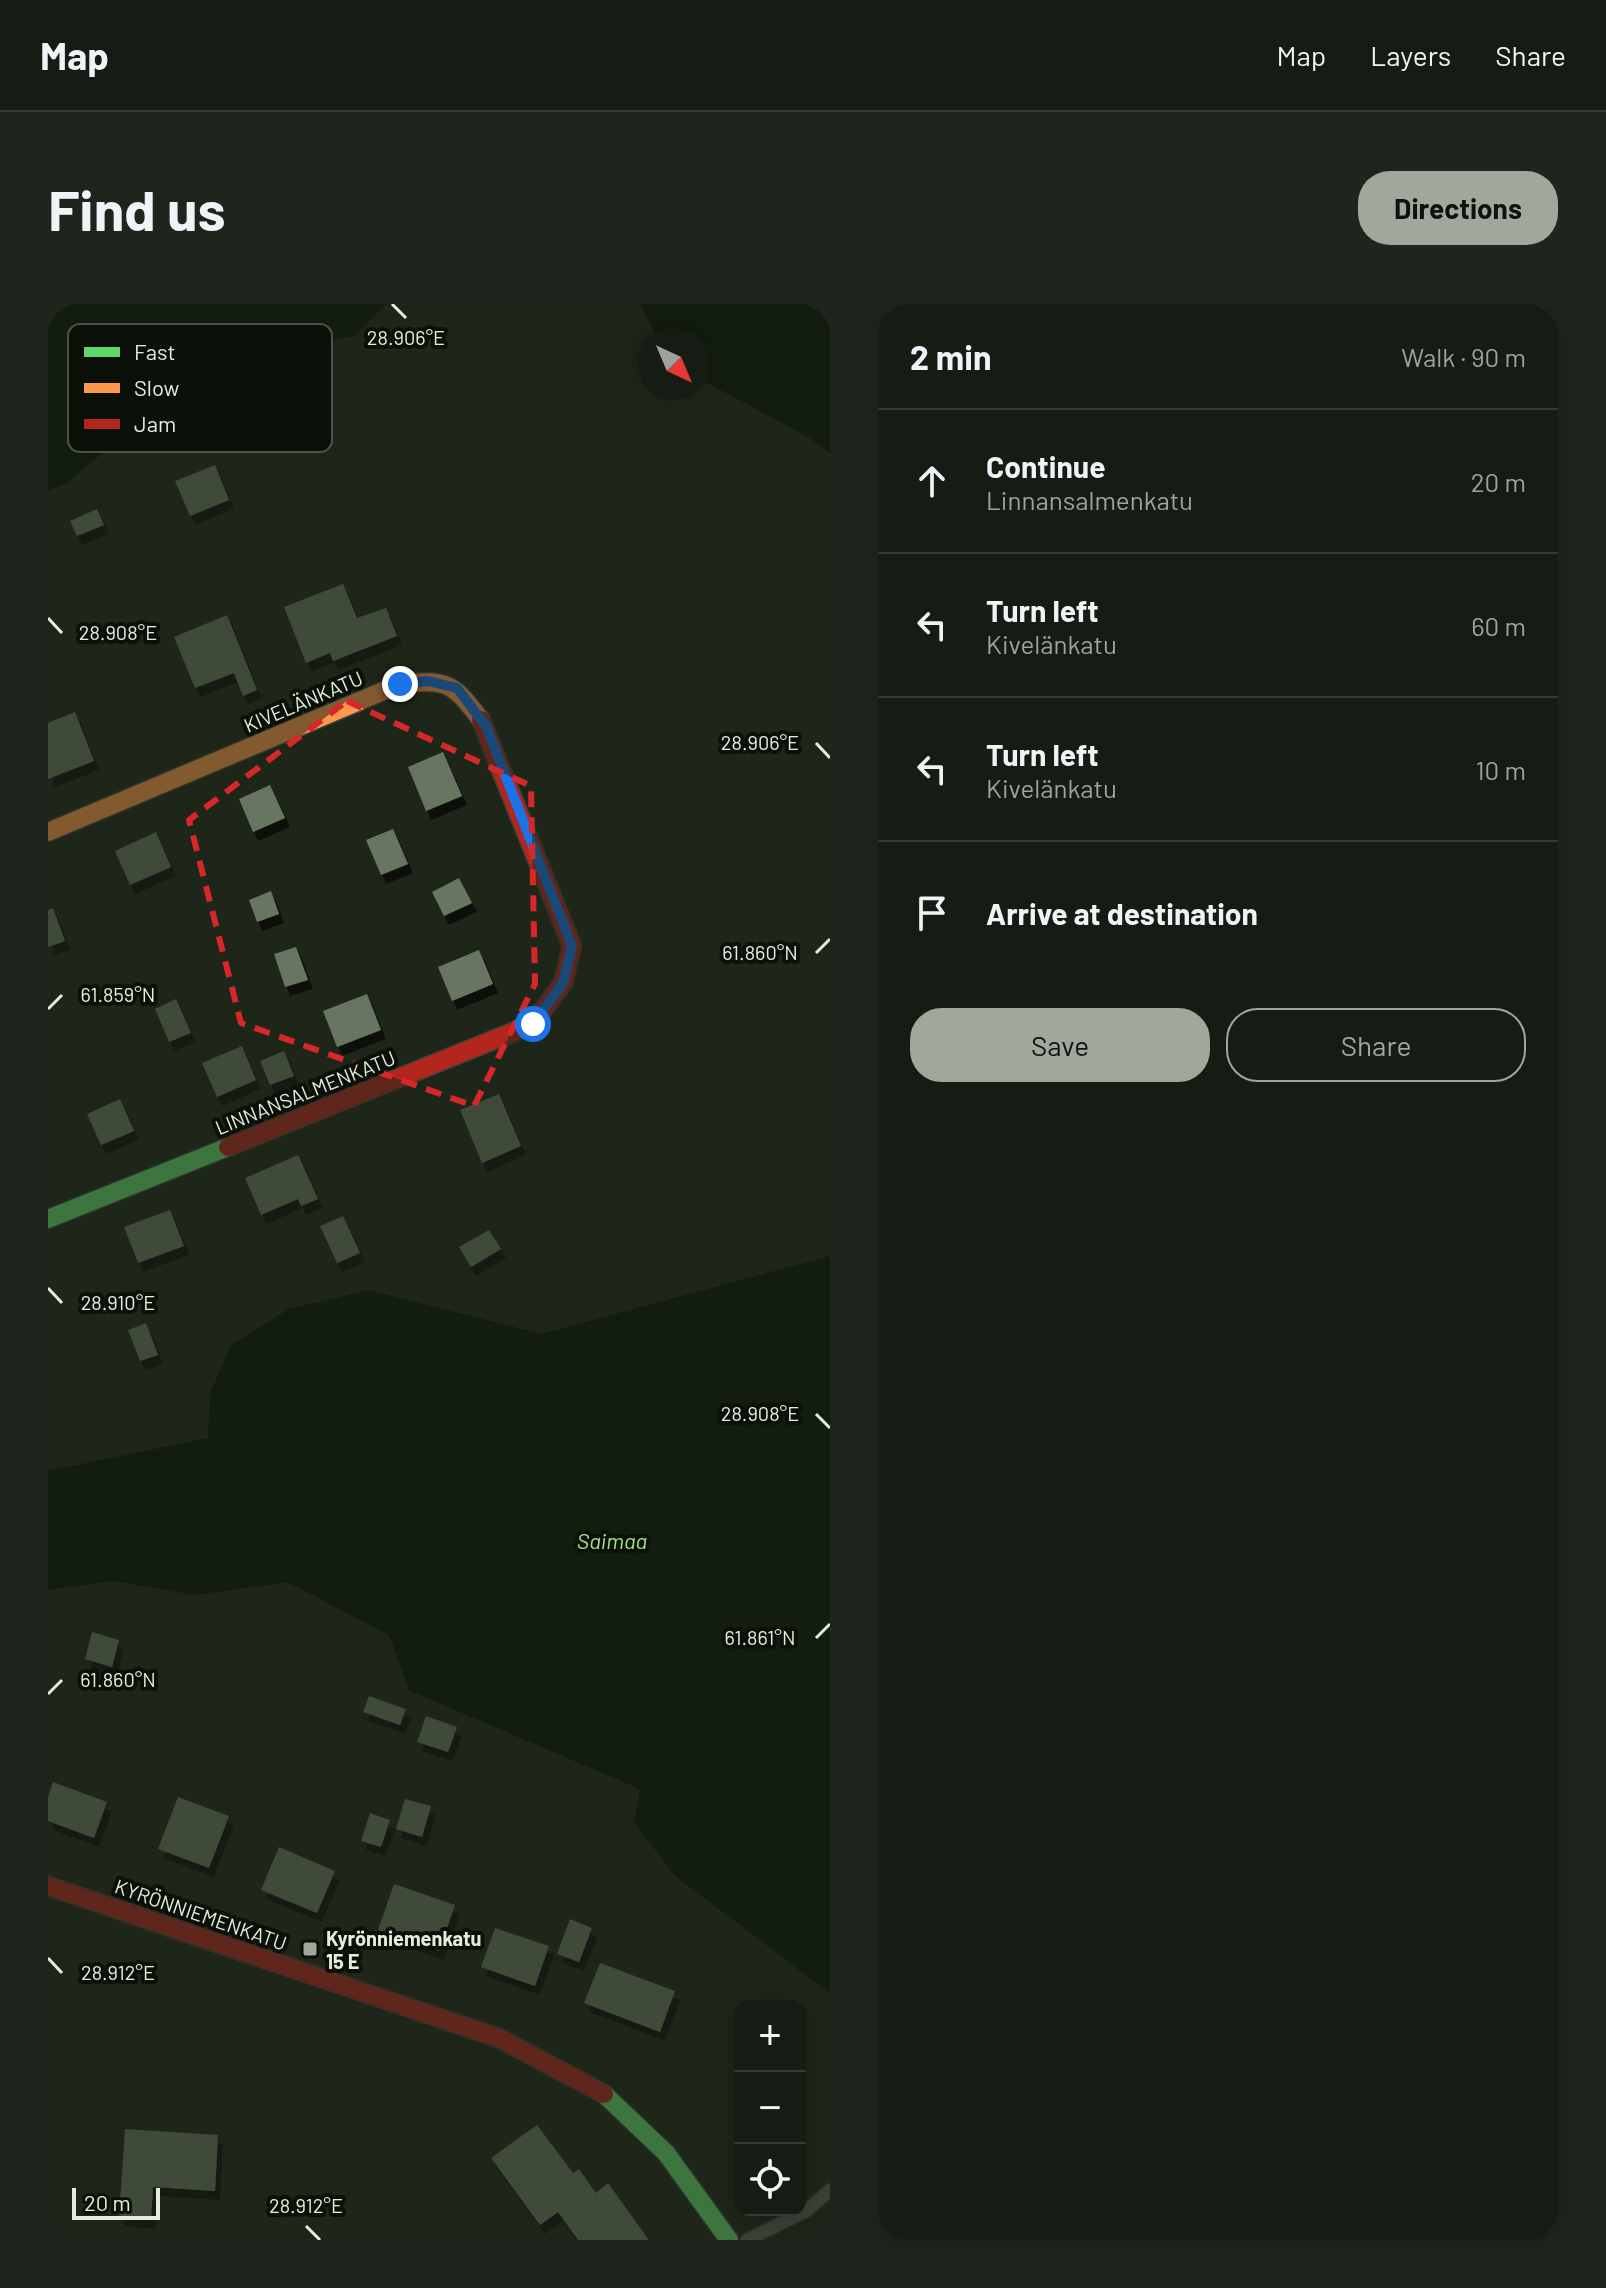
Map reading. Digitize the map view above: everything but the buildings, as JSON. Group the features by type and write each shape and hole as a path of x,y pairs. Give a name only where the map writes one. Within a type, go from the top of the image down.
{"street":[{"name":"KIVELÄNKATU","path":"48,832 400,684 428,681 457,688 486,726 572,946 563,983"},
{"name":"LINNANSALMENKATU","path":"48,1219 533,1024 563,983"},
{"name":"KYRÖNNIEMENKATU","path":"48,1886 499,2038 564,2070 620,2106 669,2154 729,2240"}],"lane":[{"path":"747,2240 806,2211 830,2190"}],"highlighted area":[{"path":"347,701 531,786 535,984 474,1106 241,1023 189,820"}],"water":[{"path":"48,304 386,304 354,336 332,341 332,324 68,324 68,452 103,452 67,483 48,491"},
{"path":"640,304 830,304 830,453 808,437 710,384 710,328 653,328"},
{"name":"Saimaa","path":"830,1256 830,1993 675,1876 634,1822 640,1789 410,1691 389,1635 287,1582 195,1595 112,1581 48,1590 48,1471 208,1438 210,1394 231,1345 289,1309 369,1290 541,1334"}],"traffic: fast":[{"path":"48,1219 228,1147"},
{"path":"604,2094 666,2153 729,2240"}],"traffic: slow":[{"path":"48,832 400,684 429,682 448,686 463,698 481,720"}],"traffic: jam":[{"path":"228,1147 533,1024 563,983 572,946 481,720"},
{"path":"48,1886 499,2038 604,2094"}],"place":[{"name":"Kyrönniemenkatu 15 E","path":"310,1949"}],"route":[{"path":"400,684 428,681 457,688 486,726 572,946 563,983 533,1024"}]}
